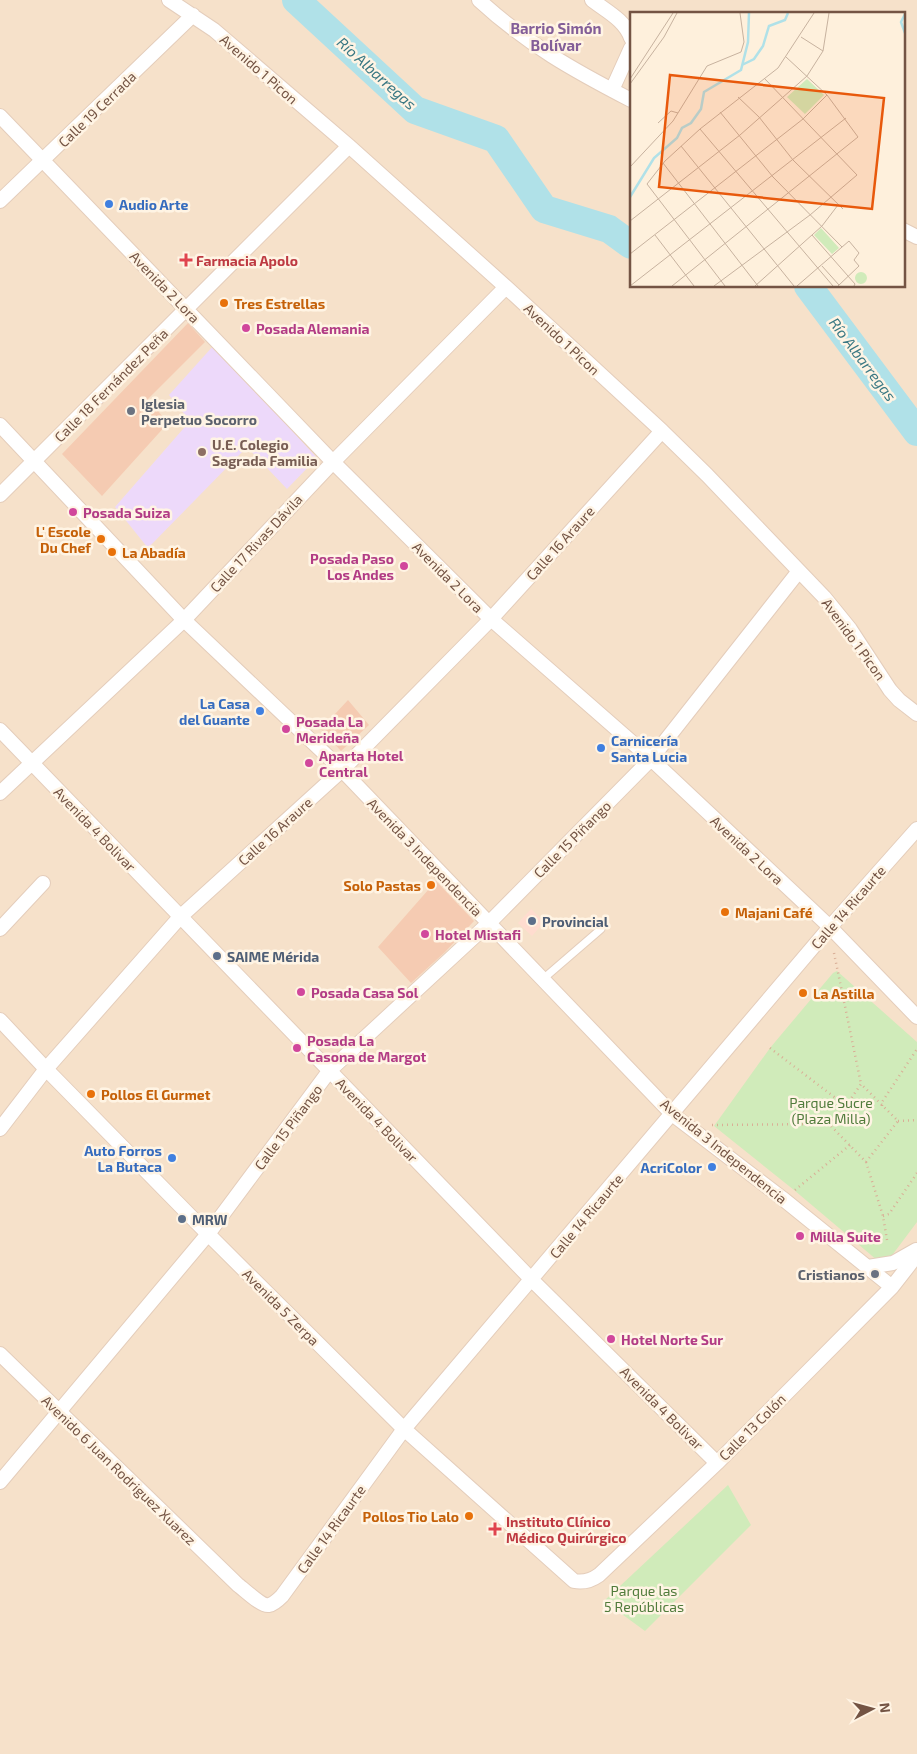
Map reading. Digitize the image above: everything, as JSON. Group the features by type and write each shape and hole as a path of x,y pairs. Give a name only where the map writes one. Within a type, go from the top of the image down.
{"street":[{"name":"Avenido 1 Picon","path":"169,0 214,30 349,146 662,431 824,597 850,629 890,690 917,714"},
{"path":"480,0 529,41 576,72 630,99"},
{"path":"592,0 621,22 630,34"},
{"name":"Calle 19 Cerrada","path":"0,201 193,15"},
{"path":"612,90 630,50"},
{"name":"Avenida 2 Lora","path":"0,116 333,462 491,619 651,759 830,927 917,1016"},
{"name":"Calle 18 Fernández Peña","path":"0,495 349,146"},
{"path":"904,230 917,237"},
{"name":"Calle 17 Rivas Dávila","path":"0,793 184,620 333,462 506,287"},
{"name":"Avenida 3 Independencia","path":"0,425 184,620 342,770 672,1114 782,1198 892,1286"},
{"name":"Calle 16 Araure","path":"0,1129 46,1069 180,917 342,770 491,619 662,431"},
{"name":"Calle 15 Piñango","path":"2,1475 208,1234 330,1070 489,923 651,759 799,571"},
{"name":"Avenida 4 Bolivar","path":"0,730 532,1280 717,1462"},
{"name":"Calle 14 Ricaurte","path":"264,1605 269,1605 282,1596 404,1429 830,927 917,829"},
{"path":"0,929 43,883"},
{"name":"Avenida 5 Zerpa","path":"0,1020 208,1234 404,1429 574,1581"},
{"path":"868,1267 893,1263 917,1249"},
{"name":"Calle 13 Colón","path":"574,1581 580,1583 599,1574 717,1462 892,1286 917,1255"},
{"name":"Avenido 6 Juan Rodriguez Xuarez","path":"0,1354 238,1584 264,1605"}],"lane":[{"path":"543,979 601,929"}],"path":[{"path":"830,927 860,1084 898,1122"},
{"path":"770,1048 846,1106"},
{"path":"882,1106 882,1102 917,1049"},
{"path":"706,1124 714,1126 829,1124 846,1106 860,1084"},
{"path":"866,1162 898,1122 917,1120"},
{"path":"829,1124 866,1162 883,1216 887,1240"},
{"path":"782,1198 850,1145"},
{"path":"883,1216 889,1214 917,1173"}],"shaded area":[{"path":"0,0 917,0 917,1754 0,1754"},
{"name":"U.E. Colegio Sagrada Familia","path":"214,345 317,458 287,489 247,447 148,548 115,507 190,421 169,395"},
{"path":"531,909 544,922 532,936 518,923"}],"green space":[{"name":"Parque Sucre (Plaza Milla)","path":"837,971 917,1042 917,1222 884,1266 714,1126 770,1048 833,973"},
{"name":"Parque las 5 Repúblicas","path":"728,1485 751,1525 645,1631 604,1601"}],"building":[{"name":"Iglesia Perpetuo Socorro","path":"188,323 205,342 148,399 168,423 102,496 62,454"},
{"path":"348,700 369,725 341,751 321,729"},
{"name":"Hotel Mistafi","path":"436,881 474,921 445,952 411,983 378,947"}],"waterway":[{"name":"Río Albarregas","path":"296,0 415,110 496,139 544,209 609,229 630,244"},
{"name":"Río Albarregas","path":"809,288 917,432"}],"place":[{"name":"Audio Arte","path":"109,204"},
{"name":"Farmacia Apolo","path":"186,260"},
{"name":"Tres Estrellas","path":"224,303"},
{"name":"Posada Alemania","path":"246,328"},
{"name":"Iglesia Perpetuo Socorro","path":"131,411"},
{"name":"U.E. Colegio Sagrada Familia","path":"202,452"},
{"name":"Posada Suiza","path":"73,512"},
{"name":"L' Escole Du Chef","path":"101,539"},
{"name":"La Abadía","path":"112,552"},
{"name":"Posada Paso Los Andes","path":"404,566"},
{"name":"La Casa del Guante","path":"260,711"},
{"name":"Posada La Merideña","path":"286,729"},
{"name":"Carnicería Santa Lucia","path":"601,748"},
{"name":"Aparta Hotel Central","path":"309,763"},
{"name":"Solo Pastas","path":"431,885"},
{"name":"Majani Café","path":"725,912"},
{"name":"Provincial","path":"532,921"},
{"name":"Hotel Mistafi","path":"425,934"},
{"name":"SAIME Mérida","path":"217,956"},
{"name":"Posada Casa Sol","path":"301,992"},
{"name":"La Astilla","path":"803,993"},
{"name":"Posada La Casona de Margot","path":"297,1048"},
{"name":"Pollos El Gurmet","path":"91,1094"},
{"name":"Auto Forros La Butaca","path":"172,1158"},
{"name":"AcriColor","path":"712,1167"},
{"name":"MRW","path":"182,1219"},
{"name":"Milla Suite","path":"800,1236"},
{"name":"Cristianos","path":"875,1274"},
{"name":"Hotel Norte Sur","path":"611,1339"},
{"name":"Pollos Tio Lalo","path":"469,1516"},
{"name":"Instituto Clínico Médico Quirúrgico","path":"495,1529"}],"district":[{"name":"Barrio Simón Bolívar","path":"556,36"}]}
